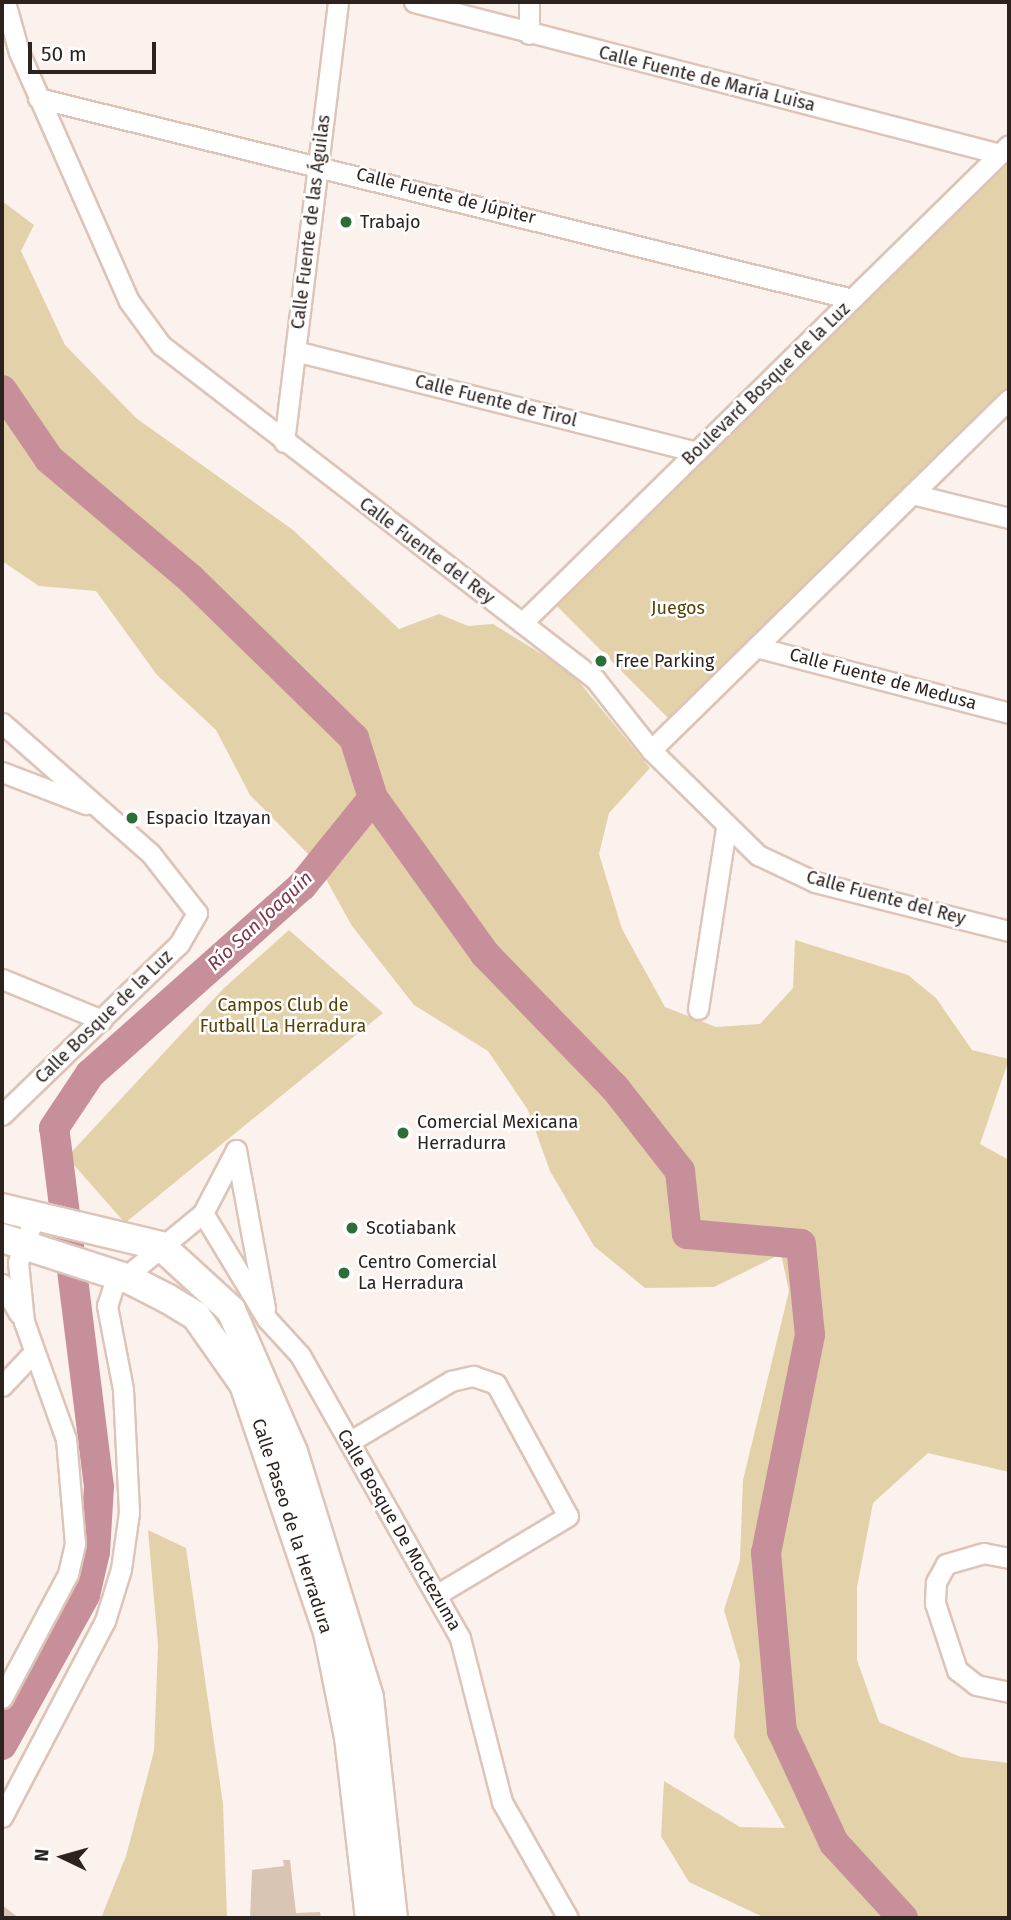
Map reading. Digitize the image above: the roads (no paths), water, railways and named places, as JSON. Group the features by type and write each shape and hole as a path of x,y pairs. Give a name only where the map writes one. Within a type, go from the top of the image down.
{"main road":[{"path":"2,1208 34,1219 162,1246"},
{"name":"Calle Paseo de la Herradura","path":"17,1243 128,1279 196,1316 244,1384 264,1435 328,1632 349,1737 370,1918"},
{"name":"Calle Paseo de la Herradura","path":"162,1246 231,1310 293,1452 369,1699 393,1918"}],"street":[{"name":"Calle Fuente del Rey","path":"5,2 38,98 129,301 161,345 284,443 595,679 652,750 726,829 758,855 815,882 1009,931"},
{"name":"Calle Fuente de las Águilas","path":"284,443 338,2"},
{"name":"Calle Fuente de María Luisa","path":"414,2 529,34 1005,149"},
{"path":"529,2 529,34"},
{"name":"Calle Fuente de Júpiter","path":"38,98 318,163 852,299"},
{"name":"Boulevard Bosque de la Luz","path":"522,623 1005,149"},
{"name":"Calle Fuente de Tirol","path":"295,351 696,452"},
{"path":"652,750 1009,399"},
{"path":"912,495 1009,518"},
{"name":"Calle Fuente de Medusa","path":"756,647 1009,713"},
{"path":"2,723 100,809"},
{"path":"2,772 100,809"},
{"name":"Calle Bosque de la Luz","path":"2,1115 179,944 197,912 151,854 100,809"},
{"path":"698,1009 726,829"},
{"path":"2,979 102,1020"},
{"path":"2,1817 105,1621 121,1569 129,1512 123,1389 107,1306 113,1287 128,1279 162,1246 203,1213 236,1150 267,1319 231,1310 206,1329"},
{"name":"Calle Bosque De Moctezuma","path":"203,1213 267,1319 300,1356 460,1638 502,1802 568,1918"},
{"path":"24,1322 17,1243 34,1219"},
{"path":"2,1284 24,1322 65,1439 75,1544 68,1574 2,1698"},
{"path":"2,1386 34,1352"},
{"path":"349,1442 451,1381 484,1380 496,1384 568,1516 436,1595"},
{"path":"1009,1558 984,1553 946,1564 936,1582 935,1603 957,1670 976,1685 1009,1692"}],"waterway":[{"path":"2,390 49,459 191,579 354,738 373,798 485,954 615,1088 680,1171 687,1234 801,1244 810,1335 766,1553 782,1731 834,1843 903,1918"},
{"name":"Río San Joaquín","path":"2,1745 85,1595 95,1552 99,1487 54,1128 90,1074 302,886 373,798"}],"place":[{"name":"Trabajo","path":"346,222"},
{"name":"Free Parking","path":"601,661"},
{"name":"Espacio Itzayan","path":"132,818"},
{"name":"Comercial Mexicana Herradurra","path":"403,1133"},
{"name":"Scotiabank","path":"352,1228"},
{"name":"Centro Comercial La Herradura","path":"344,1273"}],"park label":[{"name":"Juegos","path":"678,608"},
{"name":"Campos Club de Futball La Herradura","path":"283,1016"}]}
